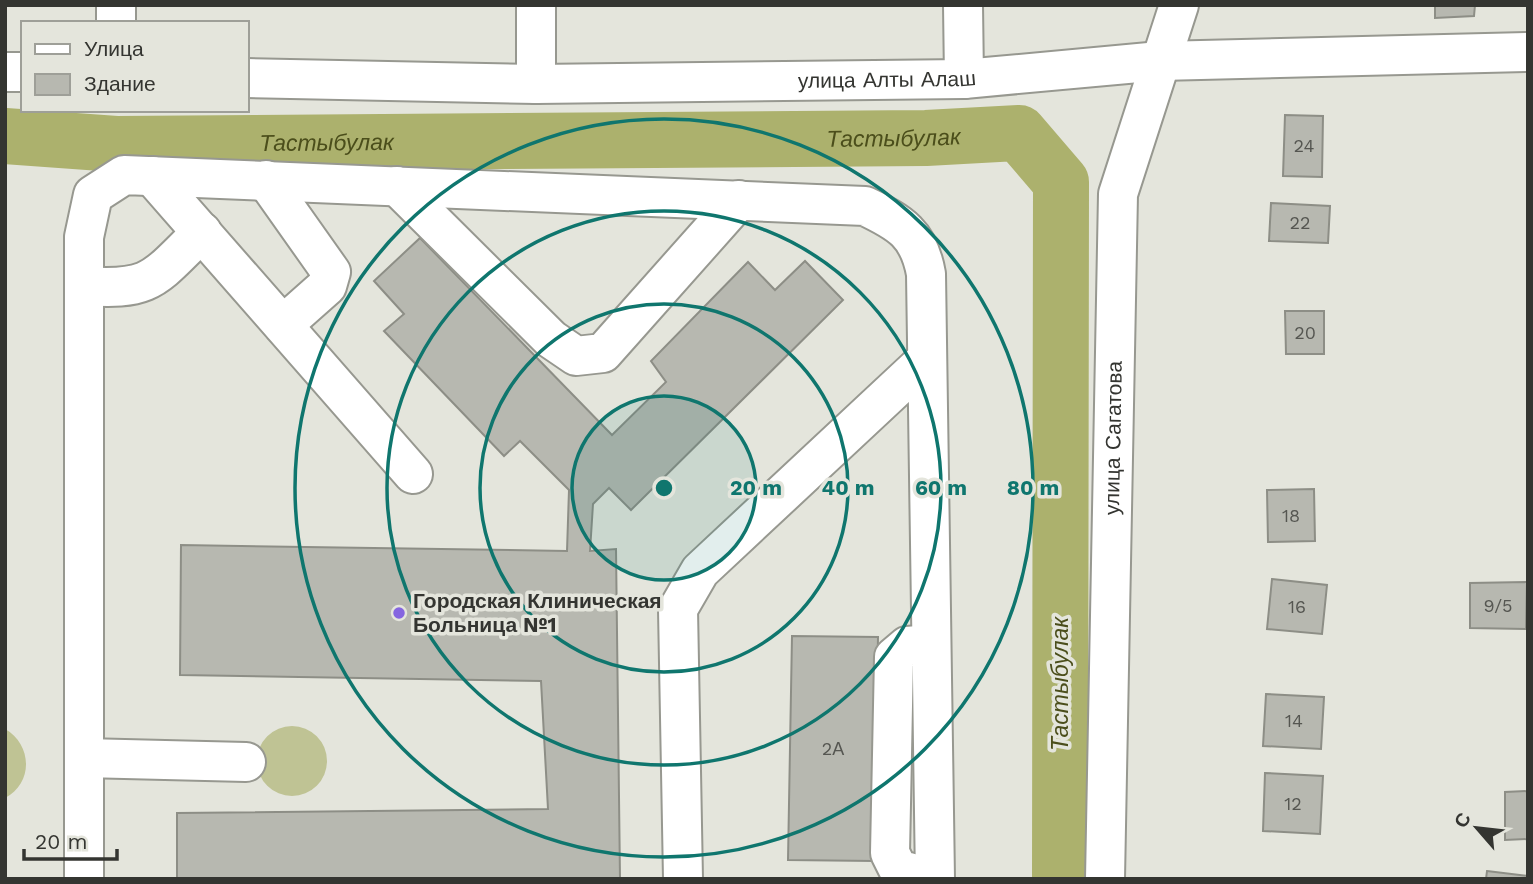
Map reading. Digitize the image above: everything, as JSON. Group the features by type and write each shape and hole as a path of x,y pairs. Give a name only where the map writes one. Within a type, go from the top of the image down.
{"street":[{"path":"536,5 536,83"},
{"path":"963,5 964,79"},
{"name":"улица Сагатова","path":"1105,879 1118,194 1179,5"},
{"name":"улица Алты Алаш","path":"248,78 536,83 964,79 1160,61 1528,52"},
{"path":"84,879 84,237 93,195 124,175 865,206 893,219 921,248 926,274 931,645 907,646 894,657 890,853 898,869 935,879"},
{"path":"152,176 413,474"},
{"path":"266,180 331,272 327,286 283,325"},
{"path":"397,186 551,339 576,356 603,353 739,200"},
{"path":"84,286 126,289 154,279 202,232"},
{"path":"683,879 678,609 700,570 927,359"},
{"path":"84,758 246,762"}],"green space":[{"path":"299,726 312,732 321,741 325,747 325,775 317,786 306,794 285,796 267,786 259,775 257,754 267,736 278,728"},
{"path":"5,729 20,744 25,753 26,764 21,783 5,798"}],"building":[{"path":"1435,5 1475,5 1474,16 1435,18"},
{"path":"1285,115 1323,116 1322,177 1283,176"},
{"path":"1271,203 1330,206 1328,243 1269,241"},
{"name":"Городская Клиническая Больница №1","path":"420,238 612,435 666,382 651,361 748,262 775,290 805,261 843,300 631,510 609,488 593,504 590,551 616,549 620,879 177,879 177,813 548,809 541,681 180,675 181,545 567,551 569,490 520,441 504,456 384,331 404,314 374,281"},
{"path":"1285,311 1324,311 1324,354 1286,354"},
{"path":"1314,489 1315,541 1268,542 1267,490"},
{"path":"1272,579 1327,585 1322,634 1267,629"},
{"path":"1527,582 1526,629 1470,628 1470,583"},
{"path":"792,636 878,637 874,861 788,860"},
{"path":"1266,694 1324,697 1321,749 1263,746"},
{"path":"1265,773 1323,776 1320,834 1263,831"},
{"path":"1528,791 1528,839 1505,840 1505,792"},
{"path":"1487,871 1528,876 1528,879 1486,879"}],"waterway":[{"name":"Тастыбулак","path":"5,136 116,144 926,138 1019,133 1061,182 1060,879"}],"place":[{"name":"Городская Клиническая Больница №1","path":"399,613"}]}
